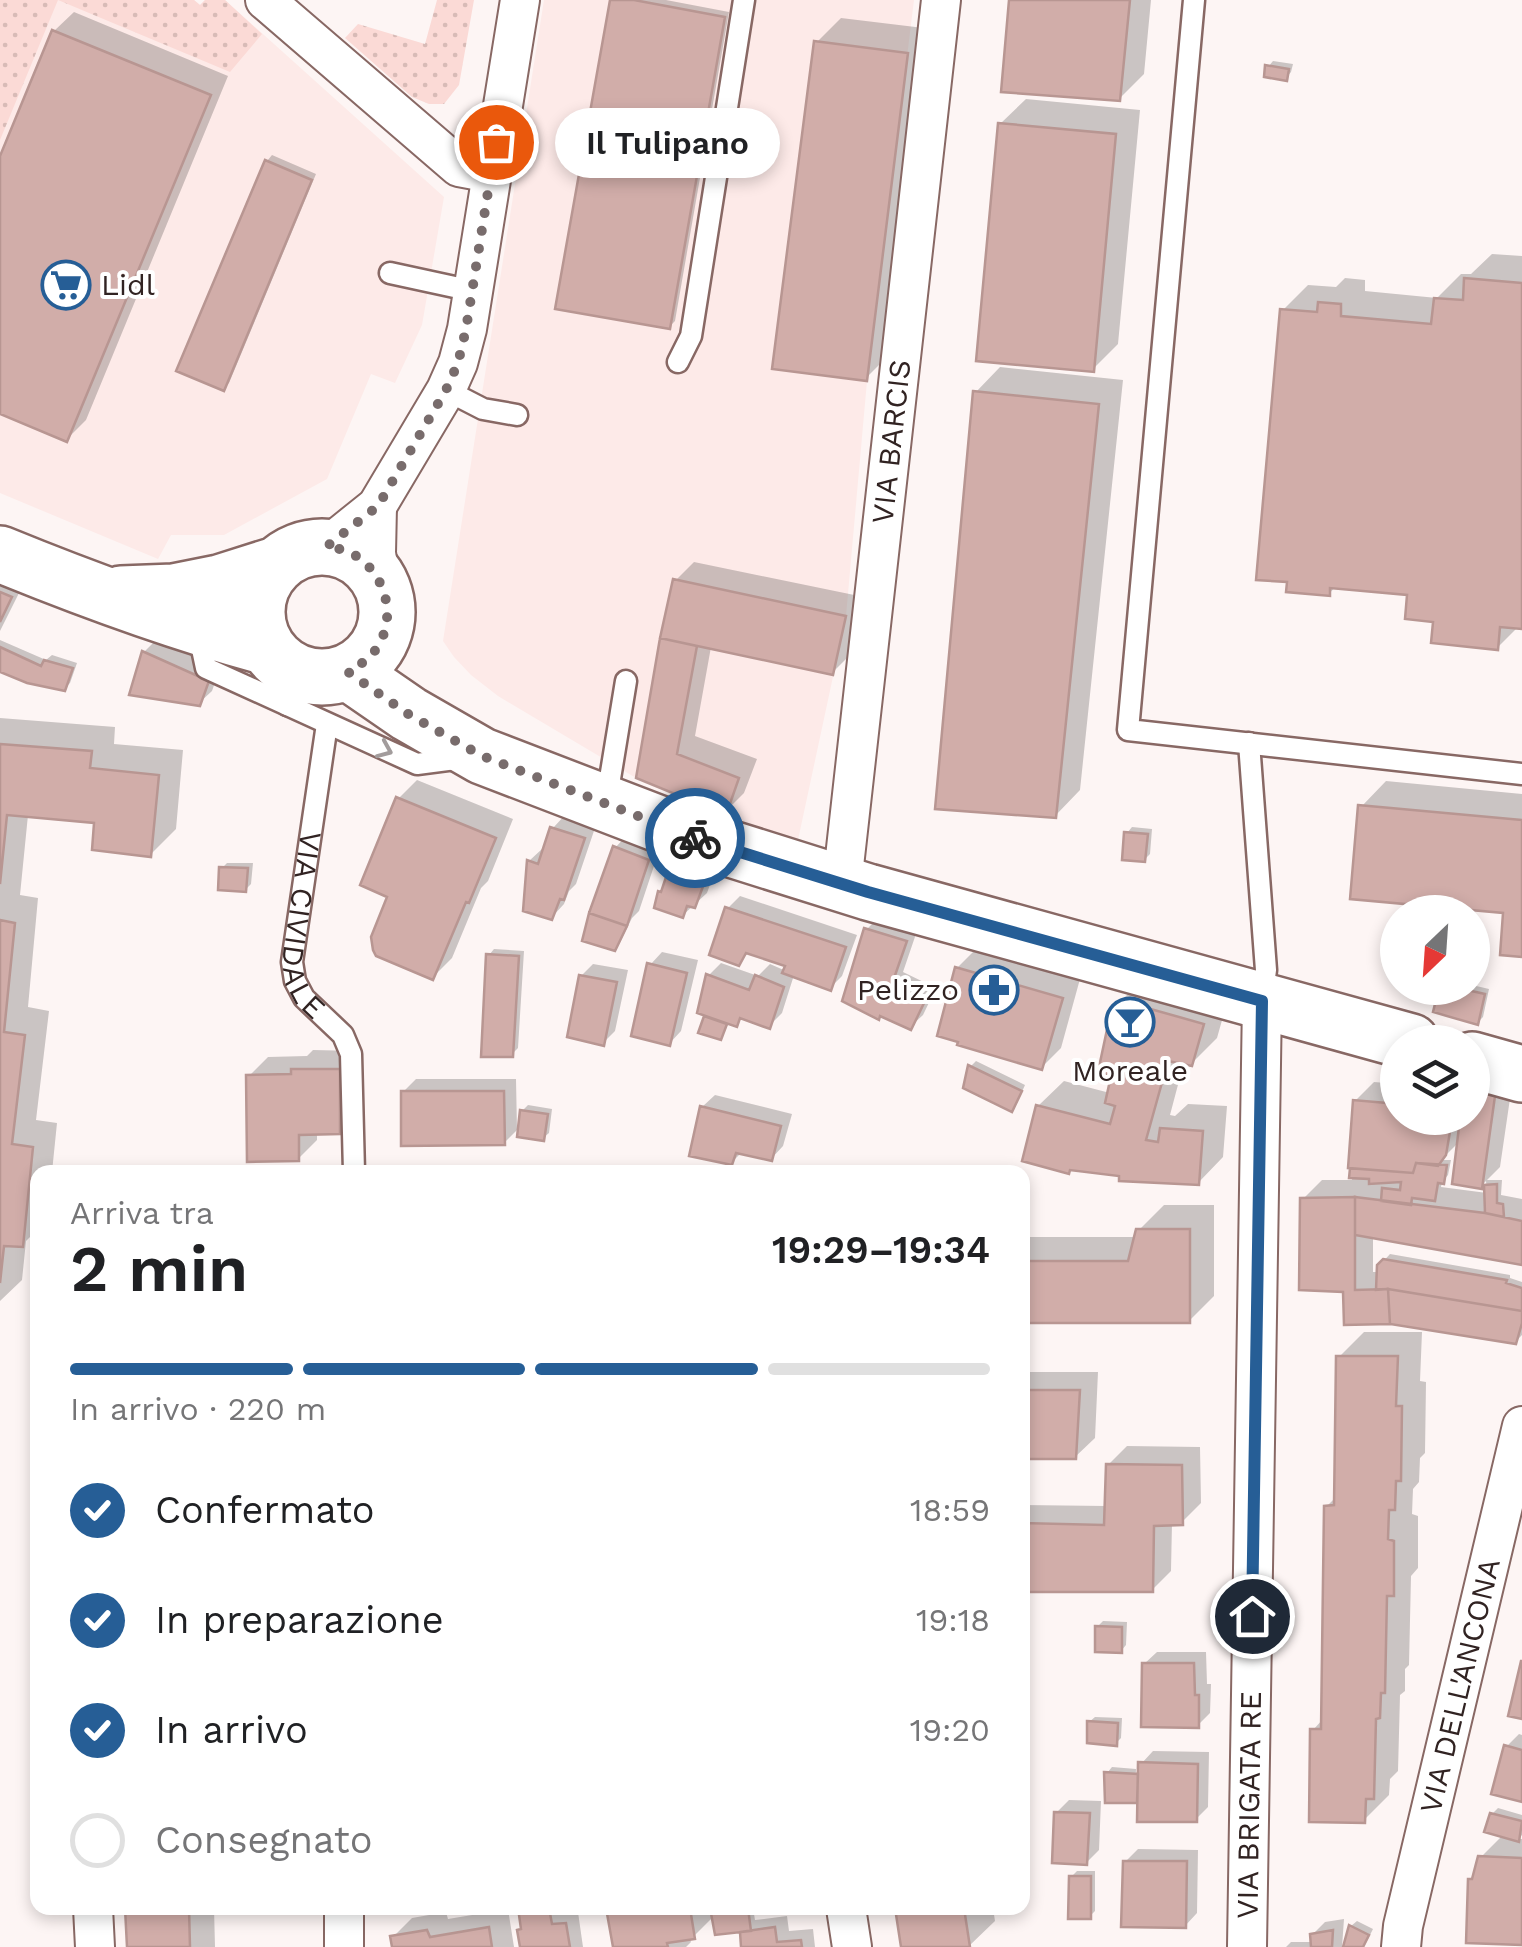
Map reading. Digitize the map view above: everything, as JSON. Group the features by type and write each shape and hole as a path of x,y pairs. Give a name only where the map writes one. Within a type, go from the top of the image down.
{"main road":[{"path":"282,674 259,630 258,595 265,579 291,554 308,548 348,551 366,563 382,605 389,655 410,692 463,745"},
{"path":"0,554 98,594 198,628 282,674 330,677 364,662 377,648 382,605"},
{"path":"98,594 174,592 276,565"},
{"path":"348,672 408,714 463,745 693,838 842,884 1380,1033"},
{"path":"1490,1065 1522,1074"}],"street":[{"path":"265,0 459,167 490,173"},
{"path":"326,547 378,506 458,363 520,0"},
{"name":"VIA BARCIS","path":"842,884 941,0"},
{"path":"378,506 376,552 382,605"},
{"name":"VIA BRIGATA RE","path":"1247,1947 1262,1001"},
{"name":"VIA DELL'ANCONA","path":"1400,1947 1522,1426"},
{"path":"93,1915 95,1947"},
{"path":"344,1915 344,1947"},
{"path":"847,1915 852,1947"}],"lane":[{"path":"678,362 691,336 744,0"},
{"path":"1194,0 1128,730 1522,774"},
{"path":"390,273 472,292"},
{"path":"446,390 483,409 517,414"},
{"path":"282,674 328,724 417,764 463,745"},
{"path":"605,804 626,681"},
{"name":"VIA CIVIDALE","path":"328,724 292,962 304,998 343,1035 351,1054 354,1165"},
{"path":"1250,744 1266,970 1262,1001"}],"shaded area":[{"path":"0,0 194,0 200,5 205,0 225,0 444,197 422,325 395,383 371,374 327,479 224,535 171,535 158,559 0,493"},
{"path":"0,0 58,0 0,140"},
{"path":"58,0 194,0 200,5 205,0 225,0 262,34 230,72"},
{"path":"437,0 474,0 459,85 444,104 429,104 412,97 345,38 358,24 425,44"},
{"path":"544,0 914,0 867,381 846,616 798,840 636,778 498,696 471,675 443,641"}],"building":[{"path":"610,0 634,0 725,17 670,329 555,309"},
{"path":"1009,0 1130,0 1120,101 1001,92"},
{"name":"Lidl","path":"52,30 211,95 67,442 0,414 0,156"},
{"path":"814,41 908,53 867,381 772,369"},
{"path":"1265,65 1289,69 1287,81 1264,77"},
{"path":"998,123 1116,134 1094,372 976,361"},
{"path":"265,160 312,180 224,391 176,371"},
{"path":"1464,278 1522,283 1522,629 1500,627 1498,650 1431,643 1433,622 1405,619 1407,595 1330,588 1330,596 1286,592 1287,582 1256,580 1280,309 1317,312 1318,302 1341,304 1341,316 1431,324 1434,298 1463,300"},
{"path":"973,391 1099,404 1056,818 935,809"},
{"path":"673,579 846,616 833,675 660,638"},
{"path":"0,592 12,597 0,622"},
{"path":"660,638 697,646 677,754 739,778 726,815 636,778"},
{"path":"0,647 41,666 44,660 73,668 65,691 0,672"},
{"path":"142,651 209,681 200,706 129,695"},
{"path":"0,744 92,751 90,768 159,775 151,857 92,850 94,823 7,815 0,884"},
{"path":"396,797 496,838 433,980 376,956 373,950 371,937 387,897 360,885"},
{"path":"1358,805 1522,820 1522,957 1500,955 1503,913 1490,912 1490,895 1380,895 1380,902 1350,899"},
{"path":"550,827 585,838 564,900 560,899 552,920 523,911 527,860 538,864"},
{"path":"1124,832 1148,834 1145,862 1122,860"},
{"path":"613,846 649,860 627,926 589,913"},
{"path":"219,867 248,868 246,892 218,890"},
{"path":"669,868 705,881 695,908 687,906 683,918 654,908"},
{"path":"725,907 846,947 831,991 782,973 785,966 746,953 739,966 709,955"},
{"path":"589,913 627,926 615,951 582,941"},
{"path":"0,920 15,923 4,1032 25,1035 12,1144 33,1147 23,1247 4,1246 0,1283"},
{"path":"864,928 907,941 892,984 925,1001 911,1030 880,1016 879,1020 842,1001"},
{"path":"486,954 519,956 513,1057 481,1057"},
{"path":"647,963 687,973 670,1046 631,1036"},
{"path":"955,967 1063,998 1042,1070 937,1036"},
{"path":"706,974 749,990 755,975 784,987 770,1029 740,1018 737,1027 697,1013"},
{"path":"579,975 617,982 604,1046 567,1037"},
{"path":"1435,1005 1483,1005 1478,1025 1433,1012"},
{"path":"1112,1006 1138,1012 1140,1006 1204,1024 1192,1066 1168,1061 1146,1140 1158,1142 1160,1128 1203,1131 1199,1185 1119,1181 1119,1176 1070,1170 1069,1174 1022,1161 1036,1105 1110,1124 1115,1106 1105,1103 1111,1076 1098,1072"},
{"path":"704,1016 727,1024 721,1040 698,1033"},
{"path":"968,1065 1022,1091 1012,1112 963,1088"},
{"path":"291,1069 340,1069 340,1134 299,1135 299,1161 247,1162 246,1075 291,1074"},
{"path":"401,1091 504,1091 505,1145 401,1146"},
{"path":"1490,1095 1495,1096 1490,1132"},
{"path":"1353,1100 1380,1102 1380,1135 1449,1135 1446,1155 1438,1166 1416,1163 1413,1173 1348,1168"},
{"path":"700,1106 781,1126 772,1161 736,1153 732,1165 689,1156"},
{"path":"520,1110 548,1114 544,1141 517,1137"},
{"path":"1458,1135 1490,1135 1482,1189 1452,1184"},
{"path":"1416,1163 1447,1165 1444,1184 1438,1183 1435,1201 1412,1198 1411,1205 1381,1201 1382,1188 1400,1190 1401,1182 1369,1184 1369,1179 1349,1178 1350,1168 1413,1173"},
{"path":"1497,1184 1497,1203 1503,1204 1504,1217 1485,1213 1484,1185"},
{"path":"1355,1197 1355,1290 1388,1289 1390,1324 1344,1325 1343,1292 1299,1290 1300,1198"},
{"path":"1355,1197 1522,1221 1522,1265 1355,1235"},
{"path":"1136,1229 1190,1229 1190,1323 1030,1323 1030,1261 1128,1261"},
{"path":"1383,1259 1507,1280 1506,1283 1522,1288 1522,1311 1376,1290 1377,1265"},
{"path":"1388,1289 1522,1311 1516,1344 1390,1324"},
{"path":"1336,1356 1398,1356 1396,1406 1402,1406 1401,1481 1396,1481 1395,1510 1389,1510 1388,1539 1394,1541 1394,1596 1387,1596 1385,1693 1381,1693 1380,1718 1376,1719 1374,1799 1366,1799 1365,1823 1309,1822 1310,1729 1321,1729 1324,1506 1334,1505"},
{"path":"1030,1390 1080,1390 1076,1459 1030,1459"},
{"path":"1106,1464 1182,1465 1183,1525 1154,1526 1153,1592 1030,1592 1030,1523 1104,1525"},
{"path":"1095,1626 1122,1627 1122,1653 1095,1652"},
{"path":"1522,1661 1522,1719 1508,1716"},
{"path":"1142,1663 1194,1663 1199,1728 1141,1727"},
{"path":"1087,1721 1118,1723 1117,1746 1087,1743"},
{"path":"1504,1745 1522,1750 1522,1802 1491,1794"},
{"path":"1138,1762 1198,1764 1197,1822 1137,1822"},
{"path":"1104,1772 1138,1774 1137,1803 1105,1803"},
{"path":"1054,1812 1090,1813 1087,1865 1052,1863"},
{"path":"1490,1813 1522,1821 1519,1842 1484,1832"},
{"path":"1478,1856 1522,1858 1522,1945 1466,1943 1468,1879 1472,1879"},
{"path":"1123,1861 1187,1861 1186,1928 1121,1927"},
{"path":"1069,1876 1091,1876 1091,1919 1068,1919"},
{"path":"125,1915 189,1915 190,1947 127,1947"},
{"path":"519,1915 550,1915 552,1924 566,1923 570,1947 520,1947 517,1930 521,1929"},
{"path":"607,1915 691,1915 695,1939 667,1943 668,1947 613,1947"},
{"path":"711,1915 749,1915 751,1931 715,1935"},
{"path":"896,1915 965,1915 970,1947 901,1947"},
{"path":"1349,1925 1369,1935 1363,1947 1343,1947"},
{"path":"489,1927 492,1947 392,1947 390,1936 427,1930 430,1937"},
{"path":"775,1927 777,1942 801,1940 802,1947 741,1947 740,1932"},
{"path":"1333,1930 1332,1947 1311,1947 1310,1934"}],"way so far":[{"path":"496,142 458,363 378,506 326,547 348,551 366,563 380,580 386,596 388,613 377,648 348,672 408,714 482,756 695,838"}],"place":[{"name":"Il Tulipano","path":"496,142"},
{"name":"Lidl","path":"66,285"},
{"name":"Pelizzo","path":"994,990"},
{"name":"Moreale","path":"1130,1022"}],"route":[{"path":"695,838 868,892 1262,1001 1252,1616"}]}
